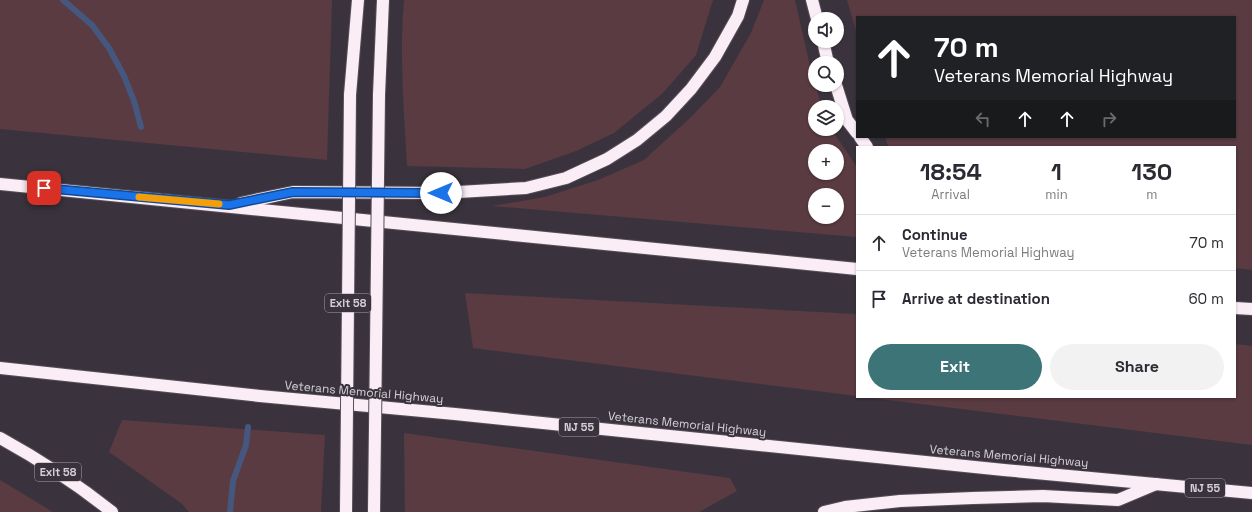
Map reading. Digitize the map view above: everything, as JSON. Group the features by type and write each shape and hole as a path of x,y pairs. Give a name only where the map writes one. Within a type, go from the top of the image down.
{"highway":[{"name":"Exit 58","path":"346,512 350,95 358,0"},
{"path":"374,512 379,95 383,0"},
{"path":"229,205 293,192 441,193 526,188 566,178 607,159 637,140 666,116 691,89 715,56 738,16 743,0"},
{"path":"812,0 815,12"},
{"path":"838,92 847,120 856,132"},
{"path":"0,184 229,205 856,269"},
{"path":"1236,308 1252,309"},
{"name":"Veterans Memorial Highway","path":"0,368 268,397 455,414 1004,470 1158,483 1252,493"},
{"name":"Exit 58","path":"0,438 32,456 84,490 112,512"},
{"path":"824,512 845,507 900,501 973,498 1043,496 1118,500 1158,483"}],"shaded area":[{"path":"0,0 332,0 327,160 0,129"},
{"path":"404,0 713,0 696,55 663,93 614,133 576,151 525,169 407,166 402,62"},
{"path":"764,0 795,0 808,57 808,92 817,92 820,100 808,100 808,136 836,136 841,144 808,144 808,180 844,180 844,148 856,166 856,237 492,206 545,197 598,180 644,160 691,117 720,87 751,33"},
{"path":"847,0 1252,0 1252,270 1236,268 1236,146 888,146 885,138 1236,138 1236,16 856,16 856,32"},
{"path":"465,293 856,314 856,396 473,348"},
{"path":"1236,344 1252,346 1252,445 872,398 1236,398"},
{"path":"122,420 325,435 321,512 189,512 182,504 109,452"},
{"path":"404,433 730,478 737,491 699,512 405,512"},
{"path":"0,480 53,512 0,512"}],"waterway":[{"path":"63,0 92,25 109,48 124,76 134,101 141,127"},
{"path":"230,512 233,481 246,445 248,427"}],"slow traffic":[{"path":"139,197 219,204"}],"route":[{"path":"44,188 229,205 293,192 441,193"}]}
